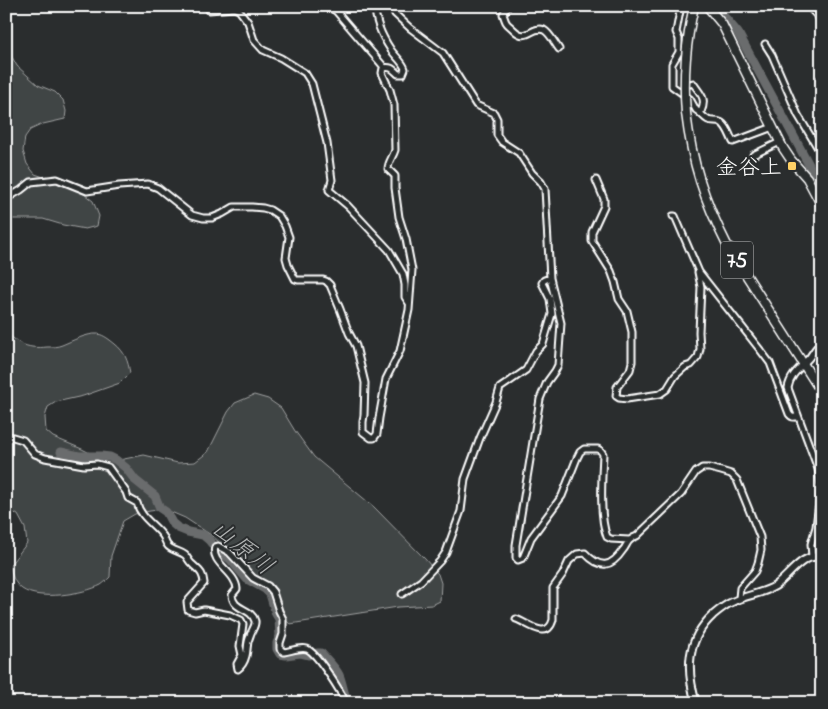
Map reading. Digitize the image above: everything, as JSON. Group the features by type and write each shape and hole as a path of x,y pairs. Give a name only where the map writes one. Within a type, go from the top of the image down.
{"main road":[{"name":"75","path":"694,6 687,44 685,84 686,112 692,155 697,174 727,245 822,393"},
{"path":"707,6 722,24 780,142 791,160 806,178 822,206"}],"street":[{"path":"327,6 336,11 384,67"},
{"path":"375,6 382,34 392,51 404,65 405,70 403,74 398,74 388,66 384,67"},
{"path":"391,6 395,14 410,28 443,53 476,105 494,113 497,120 497,135 502,142 519,153 545,189 550,278 561,323 558,365 547,382 540,399 516,545 516,558 518,560 523,558 531,538 562,496 577,458 584,449 598,449 603,454 602,502 604,531 607,537 612,539 628,540 637,536 681,494 696,472 702,468 709,468 731,474 737,480 760,537 761,550 758,563 755,571 740,588 739,598"},
{"path":"508,6 503,17 507,25 516,33 523,35 538,29 544,30 560,49"},
{"path":"682,6 676,32 679,39 679,52 672,64 672,86 690,99 696,110 701,112 708,120 722,123 733,142 773,127"},
{"path":"808,6 822,21"},
{"path":"210,10 234,8 239,10 248,22 254,40 263,50 305,73 309,78 327,143 332,180 329,190 348,206 389,250 403,274 406,297 410,304"},
{"path":"765,44 772,55 798,115 821,152"},
{"path":"6,199 31,182 57,179 87,191 148,184 158,188 197,217 212,218 234,208 252,207 270,210 279,216 289,237 286,258 295,279 326,281 330,285 356,346 365,383 362,432 374,438 377,434 386,379 400,351 410,304 412,270 399,217 395,176 388,169 388,164 395,150 396,138 394,106 390,90 382,74 384,67"},
{"path":"690,84 693,83 704,98 704,106 701,112"},
{"path":"753,154 780,142"},
{"path":"596,180 604,199 604,206 592,232 592,241 611,271 619,298 627,311 632,332 632,362 630,370 617,387 616,396 619,398 637,398 660,394 667,389 675,376 685,367 691,365 698,356 700,349 701,287 699,272"},
{"path":"673,216 676,216 699,272 762,351 770,363 788,414 794,418 798,416"},
{"path":"402,594 421,581 446,552 462,511 464,479 500,388 526,370 536,351 543,344 552,314 550,299 542,283 550,278"},
{"path":"812,557 811,544 816,527 821,486 818,469 788,388 789,381 818,344 822,342"},
{"path":"6,435 24,440 35,454 44,458 108,467 126,492 128,498 137,503 138,508 164,537 166,544 185,555 198,568 204,583 187,602 188,610 195,612 213,611 241,620 243,624 240,646 242,655 237,664 238,669 246,655 247,643 255,625 255,620 250,613 237,606 232,600 232,594 237,589 237,584 214,556 215,547 218,546 229,552 253,578 268,586 272,592 283,619 280,649 284,652 306,649 311,652 323,665 346,703"},
{"path":"516,619 534,628 548,629 553,620 554,588 569,561 577,554 584,553 592,561 606,565 612,563 621,554 628,540"},
{"path":"696,703 690,682 690,660 693,644 709,619 739,598 775,586 800,563 812,557 822,557"}],"shaded area":[{"path":"6,17 12,24 12,57 17,66 38,85 55,92 63,100 66,111 65,119 43,124 30,130 25,137 23,151 27,164 35,174 61,183 84,194 93,201 99,216 97,226 85,229 43,219 6,219"},
{"path":"6,331 15,340 29,347 53,347 84,336 98,334 109,339 124,354 130,373 120,383 83,396 56,402 48,407 45,417 46,431 53,437 100,458 114,461 144,455 178,463 195,462 208,452 228,412 235,403 254,395 268,399 281,408 314,457 374,507 438,574 441,583 440,601 432,605 398,607 290,624 282,617 251,571 211,535 185,518 164,509 135,514 123,521 111,556 110,577 101,585 61,595 39,595 22,589 13,578 10,565 27,543 25,528 18,515 6,508"}],"waterway":[{"path":"715,6 738,33 822,189"},
{"name":"山原川","path":"61,452 79,456 110,457 116,460 126,468 135,480 155,496 160,508 166,512 172,523 178,528 203,535 209,540 216,549 230,559 247,579 270,594 279,619 280,636 277,649 280,654 300,653 308,655 321,653 339,675 348,702"}],"place":[{"name":"金谷上","path":"792,166"}]}
